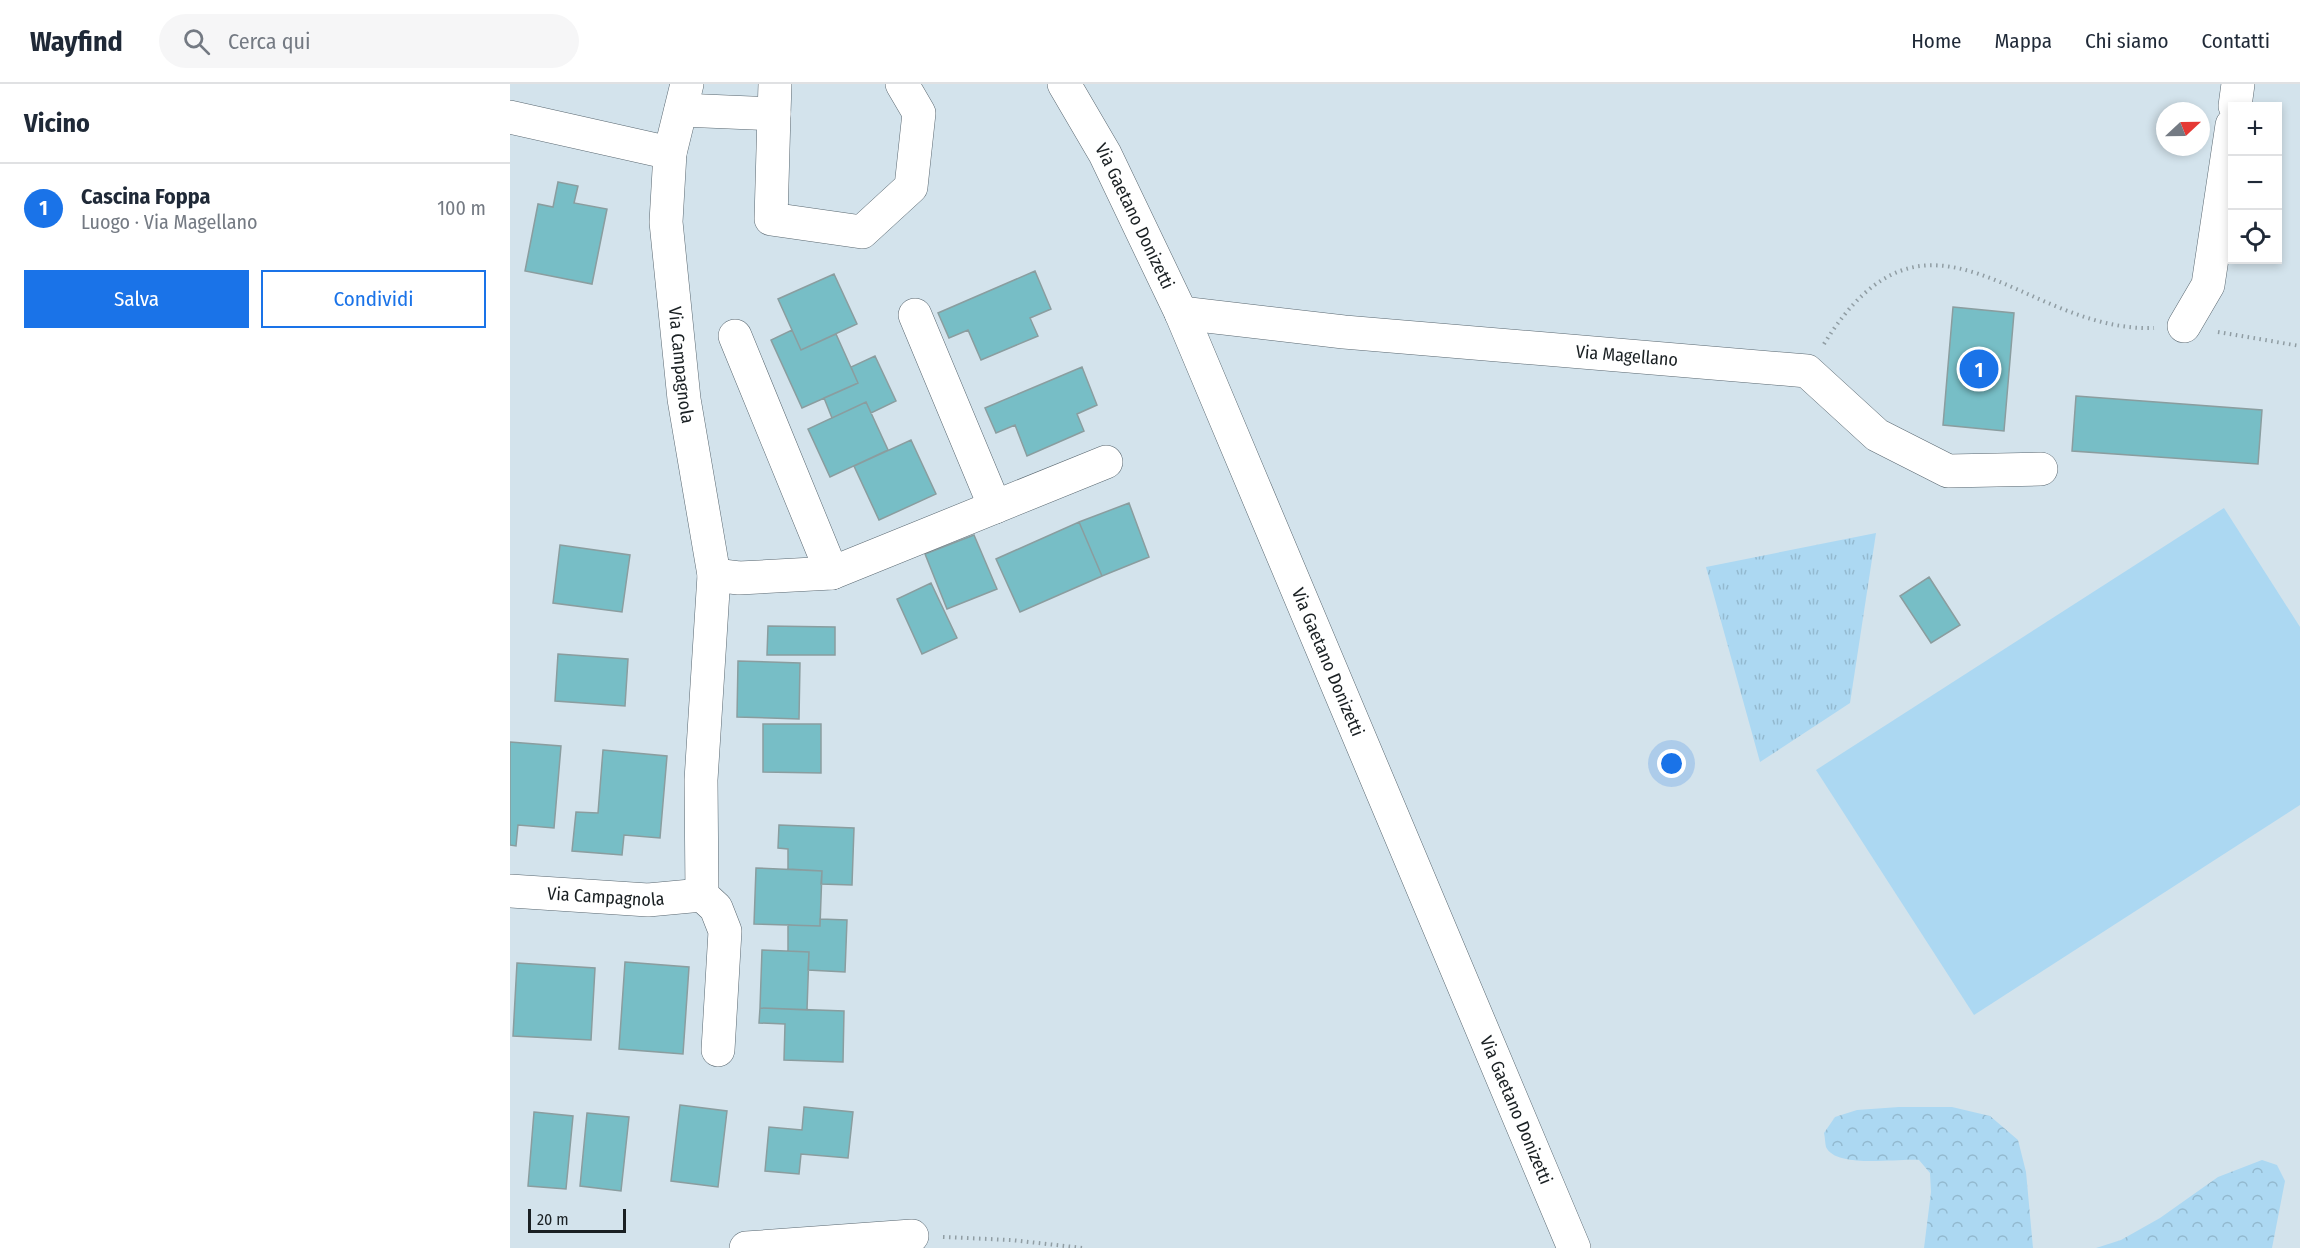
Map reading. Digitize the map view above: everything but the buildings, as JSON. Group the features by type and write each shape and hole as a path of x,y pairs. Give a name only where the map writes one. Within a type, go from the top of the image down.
{"street":[{"path":"684,97 774,99 771,219 862,232 911,188 919,113 902,84"},
{"name":"Via Gaetano Donizetti","path":"1064,84 1105,154 1181,313 1574,1248"},
{"path":"2236,102 2238,84"},
{"name":"Via Campagnola","path":"510,891 648,900 702,895 701,780 714,575 684,399 666,222 670,153 684,97"},
{"path":"510,117 670,153"},
{"path":"2184,326 2208,285 2228,152"},
{"name":"Via Magellano","path":"1181,313 1344,332 1807,371"},
{"path":"915,315 994,507"},
{"path":"735,336 832,573"},
{"path":"1807,371 1877,435 1948,471 2041,469"},
{"path":"714,575 739,578 832,573 1106,462"},
{"path":"702,895 716,908 725,931 718,1050"},
{"path":"746,1248 912,1236"}],"path":[{"path":"1807,371 1833,329 1871,285 1904,269 1940,265 1979,272 2093,319 2139,328 2184,326 2300,346"},
{"path":"912,1236 1011,1240 1083,1248"}],"green space":[{"path":"2224,508 2300,627 2300,805 1974,1015 1816,770"},
{"path":"1876,533 1850,703 1760,762 1706,567"},
{"path":"1952,1107 1990,1116 2018,1140 2026,1172 2033,1248 1924,1248 1931,1192 1930,1173 1919,1160 1854,1160 1832,1154 1826,1147 1824,1133 1835,1117 1857,1110"},
{"path":"2262,1160 2277,1165 2285,1181 2272,1248 2096,1248 2121,1240 2160,1218 2218,1177"}],"place":[{"name":"Cascina Foppa","path":"1979,369"}]}
